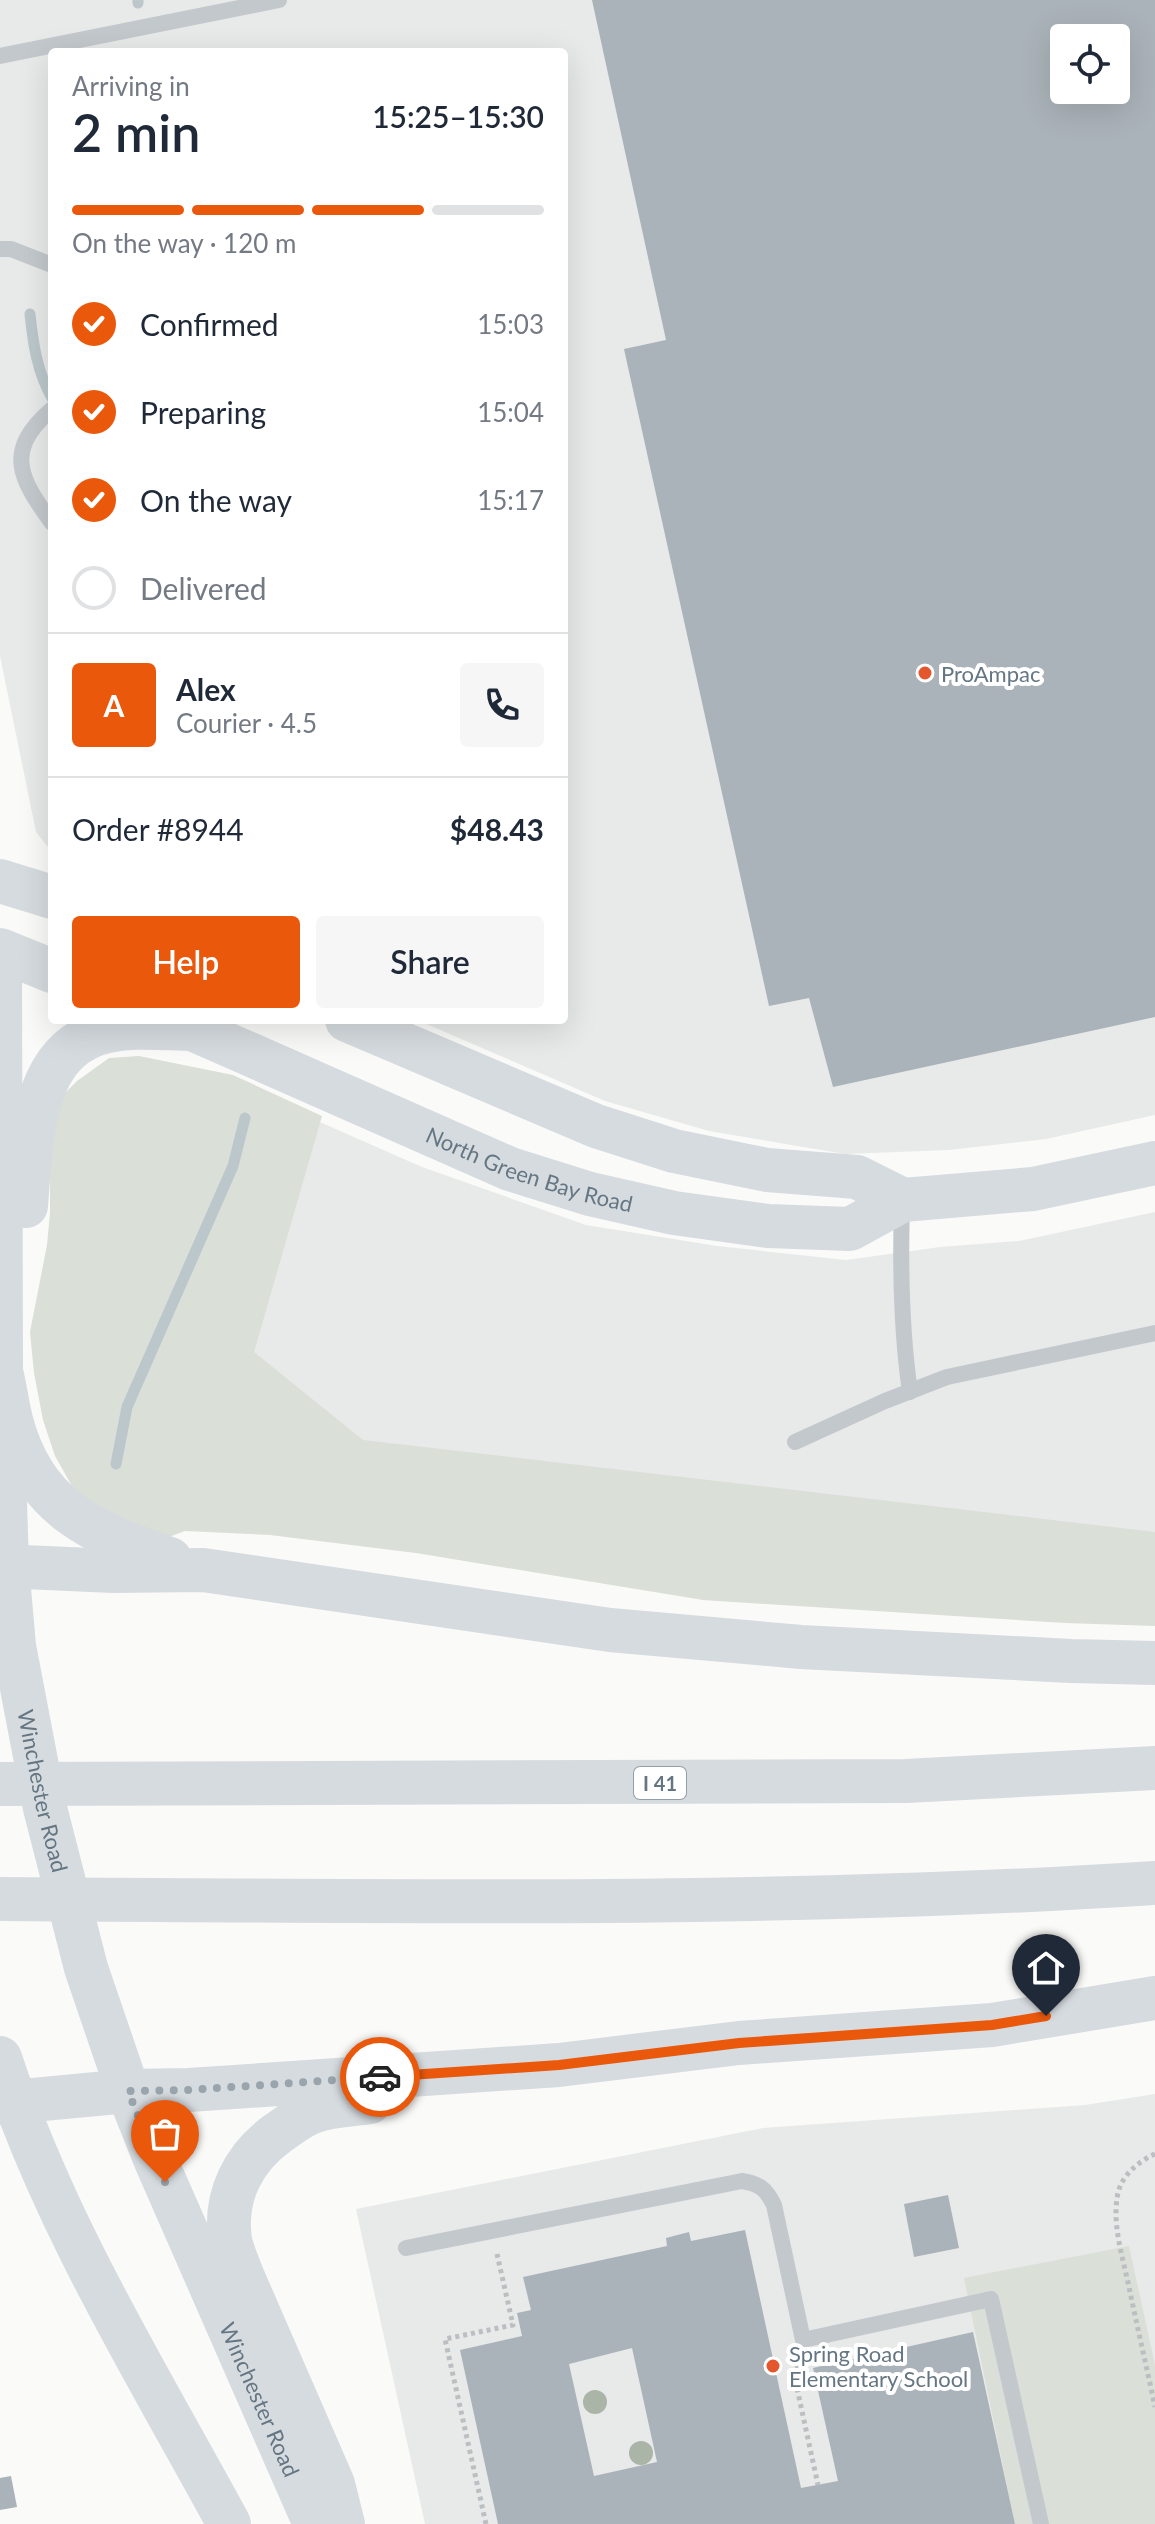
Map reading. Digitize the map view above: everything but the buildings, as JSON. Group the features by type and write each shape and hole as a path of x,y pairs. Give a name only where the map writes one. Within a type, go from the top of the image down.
{"main road":[{"path":"0,881 48,896"},
{"path":"0,950 48,969"},
{"name":"Winchester Road","path":"0,960 3,1566 14,1646 45,1808 86,1968 128,2091 315,2524"},
{"path":"183,1024 106,1031 87,1038 69,1050 55,1066 36,1111 18,1284 1,1358 12,1422 20,1444 30,1468 53,1499 82,1523 123,1543 203,1570"},
{"name":"North Green Bay Road","path":"183,1024 510,1169 590,1194 674,1213 768,1226 850,1229 903,1200 1033,1189 1155,1163"},
{"path":"356,1024 596,1126 674,1151 767,1170 857,1177 903,1200"},
{"path":"3,1566 114,1571 203,1570 610,1630 817,1648 1155,1663"},
{"name":"I 41","path":"0,1784 906,1781 1155,1768"},
{"path":"0,1899 774,1898 1010,1893 1155,1883"},
{"path":"7,2102 128,2091 189,2090 559,2065 739,2043 992,2025 1155,1998"},
{"path":"0,2058 7,2102 68,2229 229,2524"},
{"path":"343,2524 333,2484 230,2241 234,2187 262,2144 297,2119 316,2111 559,2065"}],"lane":[{"path":"0,56 279,0"},
{"path":"0,249 11,249 48,263"},
{"path":"48,413 31,430 21,454 25,484 48,517"},
{"path":"903,1200 900,1279 902,1335 910,1392"},
{"path":"795,1442 947,1377 1155,1333"},
{"path":"406,2248 742,2181 758,2183 767,2191 774,2205 803,2340 991,2299 1041,2524"}],"path":[{"path":"1155,2154 1144,2159 1126,2176 1118,2191 1116,2211 1155,2407"},
{"path":"486,2524 445,2339 513,2325 492,2230"},
{"path":"803,2340 795,2379 818,2485"}],"shaded area":[{"name":"ProAmpac","path":"0,0 1155,0 1155,1115 1046,1139 949,1150 845,1154 709,1131 605,1101 426,1024 568,1024 568,48 48,48 48,847 36,832 0,656"},
{"path":"139,1056 233,1075 322,1116 254,1352 363,1440 1155,1532 1155,1626 703,1600 416,1553 270,1535 185,1531 166,1538 129,1527 77,1495 55,1456 43,1420 30,1332 47,1245 50,1123 64,1094 77,1081 109,1058"},
{"path":"279,1104 422,1167 586,1225 717,1246 846,1260 940,1247 1019,1241 1155,1212 1155,1536 189,1453"},
{"name":"Spring Road Elementary School","path":"1155,2094 1155,2524 425,2524 356,2209 763,2128 1085,2105"},
{"path":"1129,2246 1155,2365 1155,2524 1015,2524 964,2278"}],"waterway":[{"path":"30,314 39,368 48,390"},
{"path":"116,1464 127,1407 233,1166 245,1118"}],"way so far":[{"path":"165,2182 128,2091 380,2077"}],"place":[{"name":"ProAmpac","path":"925,673"},
{"name":"Spring Road Elementary School","path":"773,2366"}],"route":[{"path":"380,2077 559,2065 739,2043 992,2025 1046,2016"}]}
